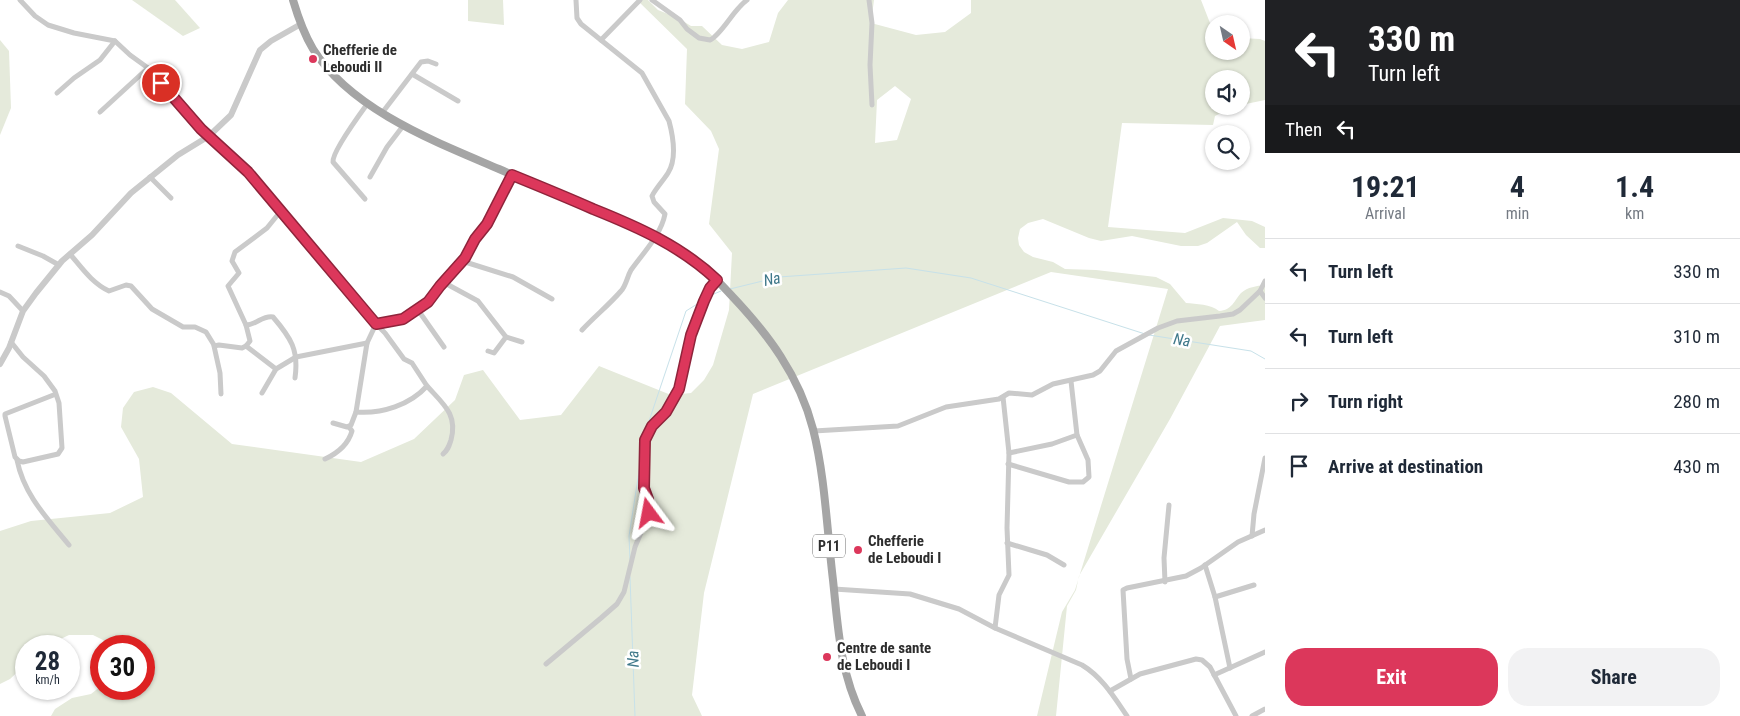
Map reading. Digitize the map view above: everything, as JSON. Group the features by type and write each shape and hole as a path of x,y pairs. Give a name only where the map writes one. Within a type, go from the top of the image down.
{"main road":[{"name":"P11","path":"293,0 301,24 315,51 326,66 340,81 382,113 428,138 656,236 689,256 717,280 745,310 786,362 805,404 814,431 820,468 840,646 850,690 862,716"}],"street":[{"path":"20,0 35,16 48,25 74,33 115,41 148,68 201,129 248,172 280,212 385,333 404,359 412,363 427,386 452,414 454,430 447,451 443,454"},
{"path":"576,0 577,18 579,21 642,73 671,129 673,155 671,166 652,196 654,202 665,214 656,236 630,272 624,289 582,330"},
{"path":"601,40 640,0"},
{"path":"652,0 680,20 687,29 699,38 710,40 716,36 739,6 747,0"},
{"path":"868,0 872,23 870,65 872,105"},
{"path":"0,364 23,311 59,265 92,235 121,202 178,155 209,136 231,115 260,50 271,41 301,24"},
{"path":"57,93 74,78 100,60 115,41"},
{"path":"382,113 420,62 436,64"},
{"path":"100,112 148,68"},
{"path":"412,74 458,102"},
{"path":"365,199 332,160 368,103"},
{"path":"370,177 387,147 403,126"},
{"path":"376,324 399,320 418,310 428,302 462,261 475,239 487,224 512,175"},
{"path":"150,177 171,198"},
{"path":"214,345 242,348 250,341 246,324 228,286 239,273 232,261 232,256 267,228 280,212"},
{"path":"18,246 59,265"},
{"path":"70,254 92,280 101,287 109,291 126,285 131,286 152,309 183,327 195,327 206,332 214,345 220,373 221,394"},
{"path":"462,261 513,277 552,299"},
{"path":"546,664 617,604 624,592 635,547 649,513 648,499 644,488 647,436 652,426 666,412 679,389 691,335 710,288 717,280"},
{"path":"814,431 898,426 946,407 999,399 1009,394 1032,395 1053,384 1093,376 1100,371 1116,350 1158,328 1177,321 1233,314 1249,303 1260,291 1265,281"},
{"path":"443,282 478,301 506,337 522,342"},
{"path":"1260,291 1265,298"},
{"path":"0,292 9,296 23,311"},
{"path":"418,310 444,347"},
{"path":"246,324 255,323 268,316 273,317 293,344 296,357 294,378"},
{"path":"349,427 356,412 367,343 376,324"},
{"path":"488,351 494,353 506,337"},
{"path":"11,342 23,357 51,384 56,394 60,416 62,448 55,456 23,462 17,460"},
{"path":"262,393 276,369 296,357 367,343"},
{"path":"246,346 276,369"},
{"path":"1008,464 1068,482 1083,482 1086,480 1090,474 1086,454 1077,434 1071,381"},
{"path":"356,412 369,413 389,410 418,396 427,386"},
{"path":"56,394 4,416 20,477 36,504 69,545"},
{"path":"995,628 999,595 1009,576 1007,543 1009,453 1003,397"},
{"path":"325,459 337,453 349,440 352,431 349,427 333,423"},
{"path":"1009,453 1052,444 1077,434"},
{"path":"1252,536 1254,514 1265,458"},
{"path":"1165,582 1164,558 1168,505"},
{"path":"1131,679 1127,659 1122,592 1127,588 1165,582 1186,576 1232,545 1265,530"},
{"path":"1007,543 1047,555 1064,565"},
{"path":"1205,565 1215,596 1230,668"},
{"path":"1215,596 1254,585"},
{"path":"834,589 910,594 959,609 995,628 1082,664 1093,672 1110,690 1127,716"},
{"path":"1214,675 1265,652"},
{"path":"1110,690 1159,668 1196,659 1206,663 1236,716"},
{"path":"1252,716 1265,709"}],"shaded area":[{"path":"132,0 175,0 200,28 183,36"},
{"path":"468,0 503,0 504,25 468,21"},
{"path":"637,0 648,0 658,10 678,18 691,26 702,26 722,45 742,49 769,42 778,13 788,0 874,0 871,23 916,35 945,32 971,13 971,0 1201,0 1207,15 1205,15 1205,60 1250,60 1250,38 1265,41 1265,100 1250,103 1250,70 1205,70 1205,115 1217,115 1213,125 1122,123 1108,227 1185,233 1223,218 1252,221 1265,227 1265,248 1260,248 1246,235 1237,222 1207,243 1198,246 1181,246 1132,236 1101,241 1043,219 1028,223 1020,229 1019,245 1024,252 1033,257 1053,262 1065,269 1096,270 1156,277 1170,284 1186,303 1208,306 1219,311 1230,307 1246,289 1265,285 1265,320 1220,326 1170,419 1080,575 1168,289 1051,272 753,394 704,593 692,695 702,716 51,716 55,709 69,700 80,700 80,696 90,694 90,700 155,700 155,635 15,635 15,674 0,684 0,531 31,521 110,513 143,497 139,459 121,427 123,408 134,392 153,387 171,393 232,444 361,462 414,439 455,400 464,375 483,370 520,420 561,415 599,366 671,395 691,393 704,380 713,365 729,310 732,253 709,224 719,149 711,131 685,104 687,49","holes":["895,86 911,99 897,140 875,143 877,100"]},
{"path":"0,40 9,51 11,108 0,135"},
{"path":"1078,579 1076,590 1067,606 1056,716 1037,716 1062,612 1075,590"}],"waterway":[{"name":"Na","path":"730,289 779,277 906,268 971,278 1145,334"},
{"name":"Na","path":"709,296 721,291"},
{"name":"Na","path":"630,560 629,536 645,433 686,311 702,301"},
{"name":"Na","path":"1149,335 1251,351 1265,359"},
{"name":"Na","path":"630,577 635,716"}],"place":[{"name":"Chefferie de Leboudi II","path":"313,59"},
{"name":"Chefferie de Leboudi I","path":"858,550"},
{"name":"Centre de sante de Leboudi I","path":"827,657"}],"route":[{"path":"161,83 201,129 248,172 310,248 376,324 403,319 428,302 465,258 475,239 487,224 512,175 636,226 665,241 703,267 717,280 710,288 691,335 679,389 666,412 652,426 645,440 644,488 648,499 649,513"}]}
